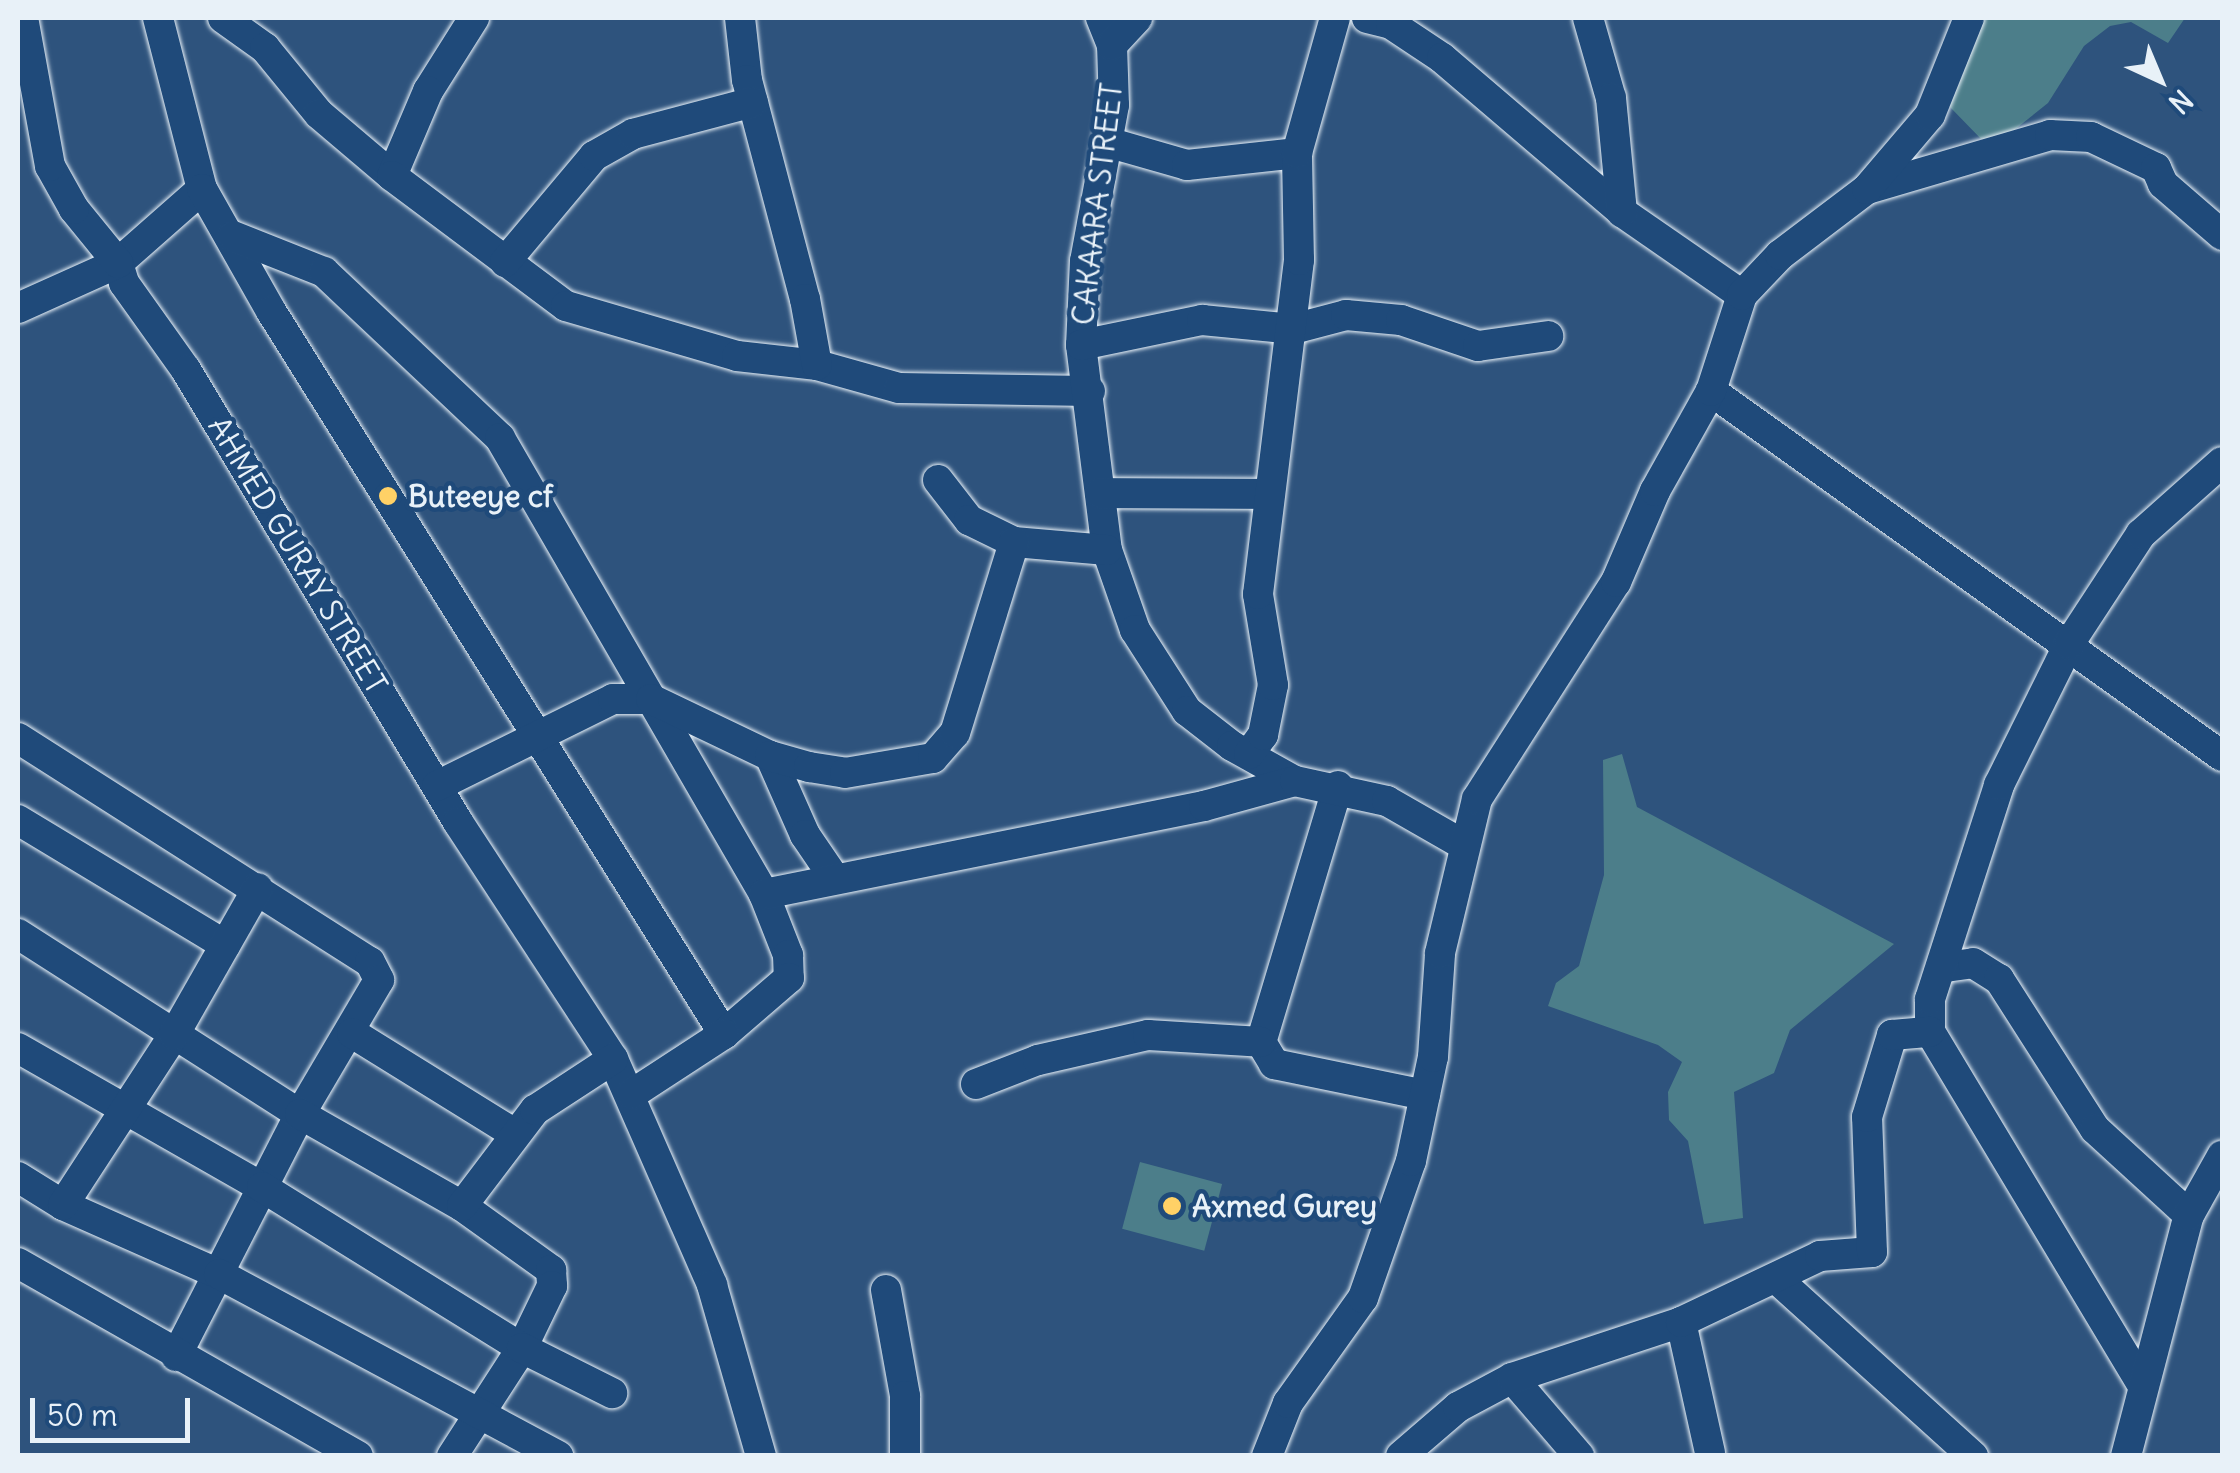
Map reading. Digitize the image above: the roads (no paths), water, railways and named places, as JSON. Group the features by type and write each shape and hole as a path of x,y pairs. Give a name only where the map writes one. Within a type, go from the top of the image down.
{"street":[{"name":"AHMED GURAY STREET","path":"23,18 50,166 74,209 118,263 124,283 186,370 437,786 632,1094 712,1286 761,1456"},
{"path":"158,18 202,190 234,236 271,311 724,1034"},
{"path":"223,18 266,48 319,114 392,176 566,306 614,324 737,356 816,365 899,388 1090,391"},
{"path":"392,176 420,106 474,18"},
{"path":"740,18 752,102 816,365"},
{"path":"1107,31 1137,18"},
{"path":"1249,754 1264,735 1272,685 1258,594 1266,494 1293,330 1297,153 1335,18"},
{"path":"1367,18 1391,24 1442,58 1622,212 1742,295"},
{"path":"1588,18 1611,98 1622,212"},
{"path":"1267,1456 1288,1402 1363,1298 1411,1161 1425,1095 1440,953 1462,844 1478,799 1616,582 1656,491 1711,391 1742,295 1780,256 1867,189 1930,115 1969,18"},
{"name":"CAKAARA STREET","path":"1107,31 1114,104 1085,261 1081,345 1090,391 1106,550 1134,630 1188,711 1249,754 1295,780"},
{"path":"505,262 594,156 633,134 752,102"},
{"path":"1867,189 2050,135 2092,137 2156,168 2164,184 2222,235"},
{"path":"1107,142 1187,164 1297,153"},
{"path":"18,308 118,263 202,190"},
{"path":"234,236 324,272 500,438 764,894 788,955 789,978 724,1034 632,1094"},
{"path":"1081,345 1202,320 1293,330 1346,315 1401,320 1478,346 1548,336"},
{"path":"1711,391 2220,748"},
{"path":"2140,1381 1930,1032 1930,999 1946,967 1998,785 2069,644 2142,534 2222,462"},
{"path":"938,480 969,520 1014,542 1106,550"},
{"path":"1100,493 1266,494"},
{"path":"437,786 613,700 651,699 770,756 845,773 901,767 949,747 1014,542"},
{"path":"18,738 370,962 379,980 352,1033 300,1114 176,1356"},
{"path":"770,756 804,835 834,880"},
{"path":"764,894 1204,806 1295,780 1338,786 1387,801 1462,844"},
{"path":"1338,786 1262,1042 1274,1064 1425,1095"},
{"path":"18,820 225,945"},
{"path":"63,1205 120,1111 174,1035 258,888"},
{"path":"18,934 300,1114 462,1206 551,1270 552,1286 522,1348 452,1456"},
{"path":"1946,967 1973,963 1999,979 2095,1130 2189,1215"},
{"path":"1415,1452 1458,1407 1512,1378 1680,1322 1778,1280 1820,1256 1872,1252 1867,1117 1892,1036 1930,1032"},
{"path":"352,1033 513,1132"},
{"path":"976,1084 1038,1060 1148,1035 1262,1042"},
{"path":"18,1048 120,1111 262,1188 522,1348 612,1393"},
{"path":"462,1206 513,1132 551,1096 613,1059"},
{"path":"2126,1456 2140,1381 2189,1215 2222,1156"},
{"path":"18,1177 63,1205 220,1274 558,1456"},
{"path":"18,1263 358,1456"},
{"path":"1778,1280 1973,1456"},
{"path":"886,1290 905,1396 905,1456"},
{"path":"1680,1322 1710,1452"},
{"path":"1512,1378 1579,1456"}],"place":[{"name":"Buteeye cf","path":"388,496"},
{"name":"Axmed Gurey","path":"1172,1206"}]}
